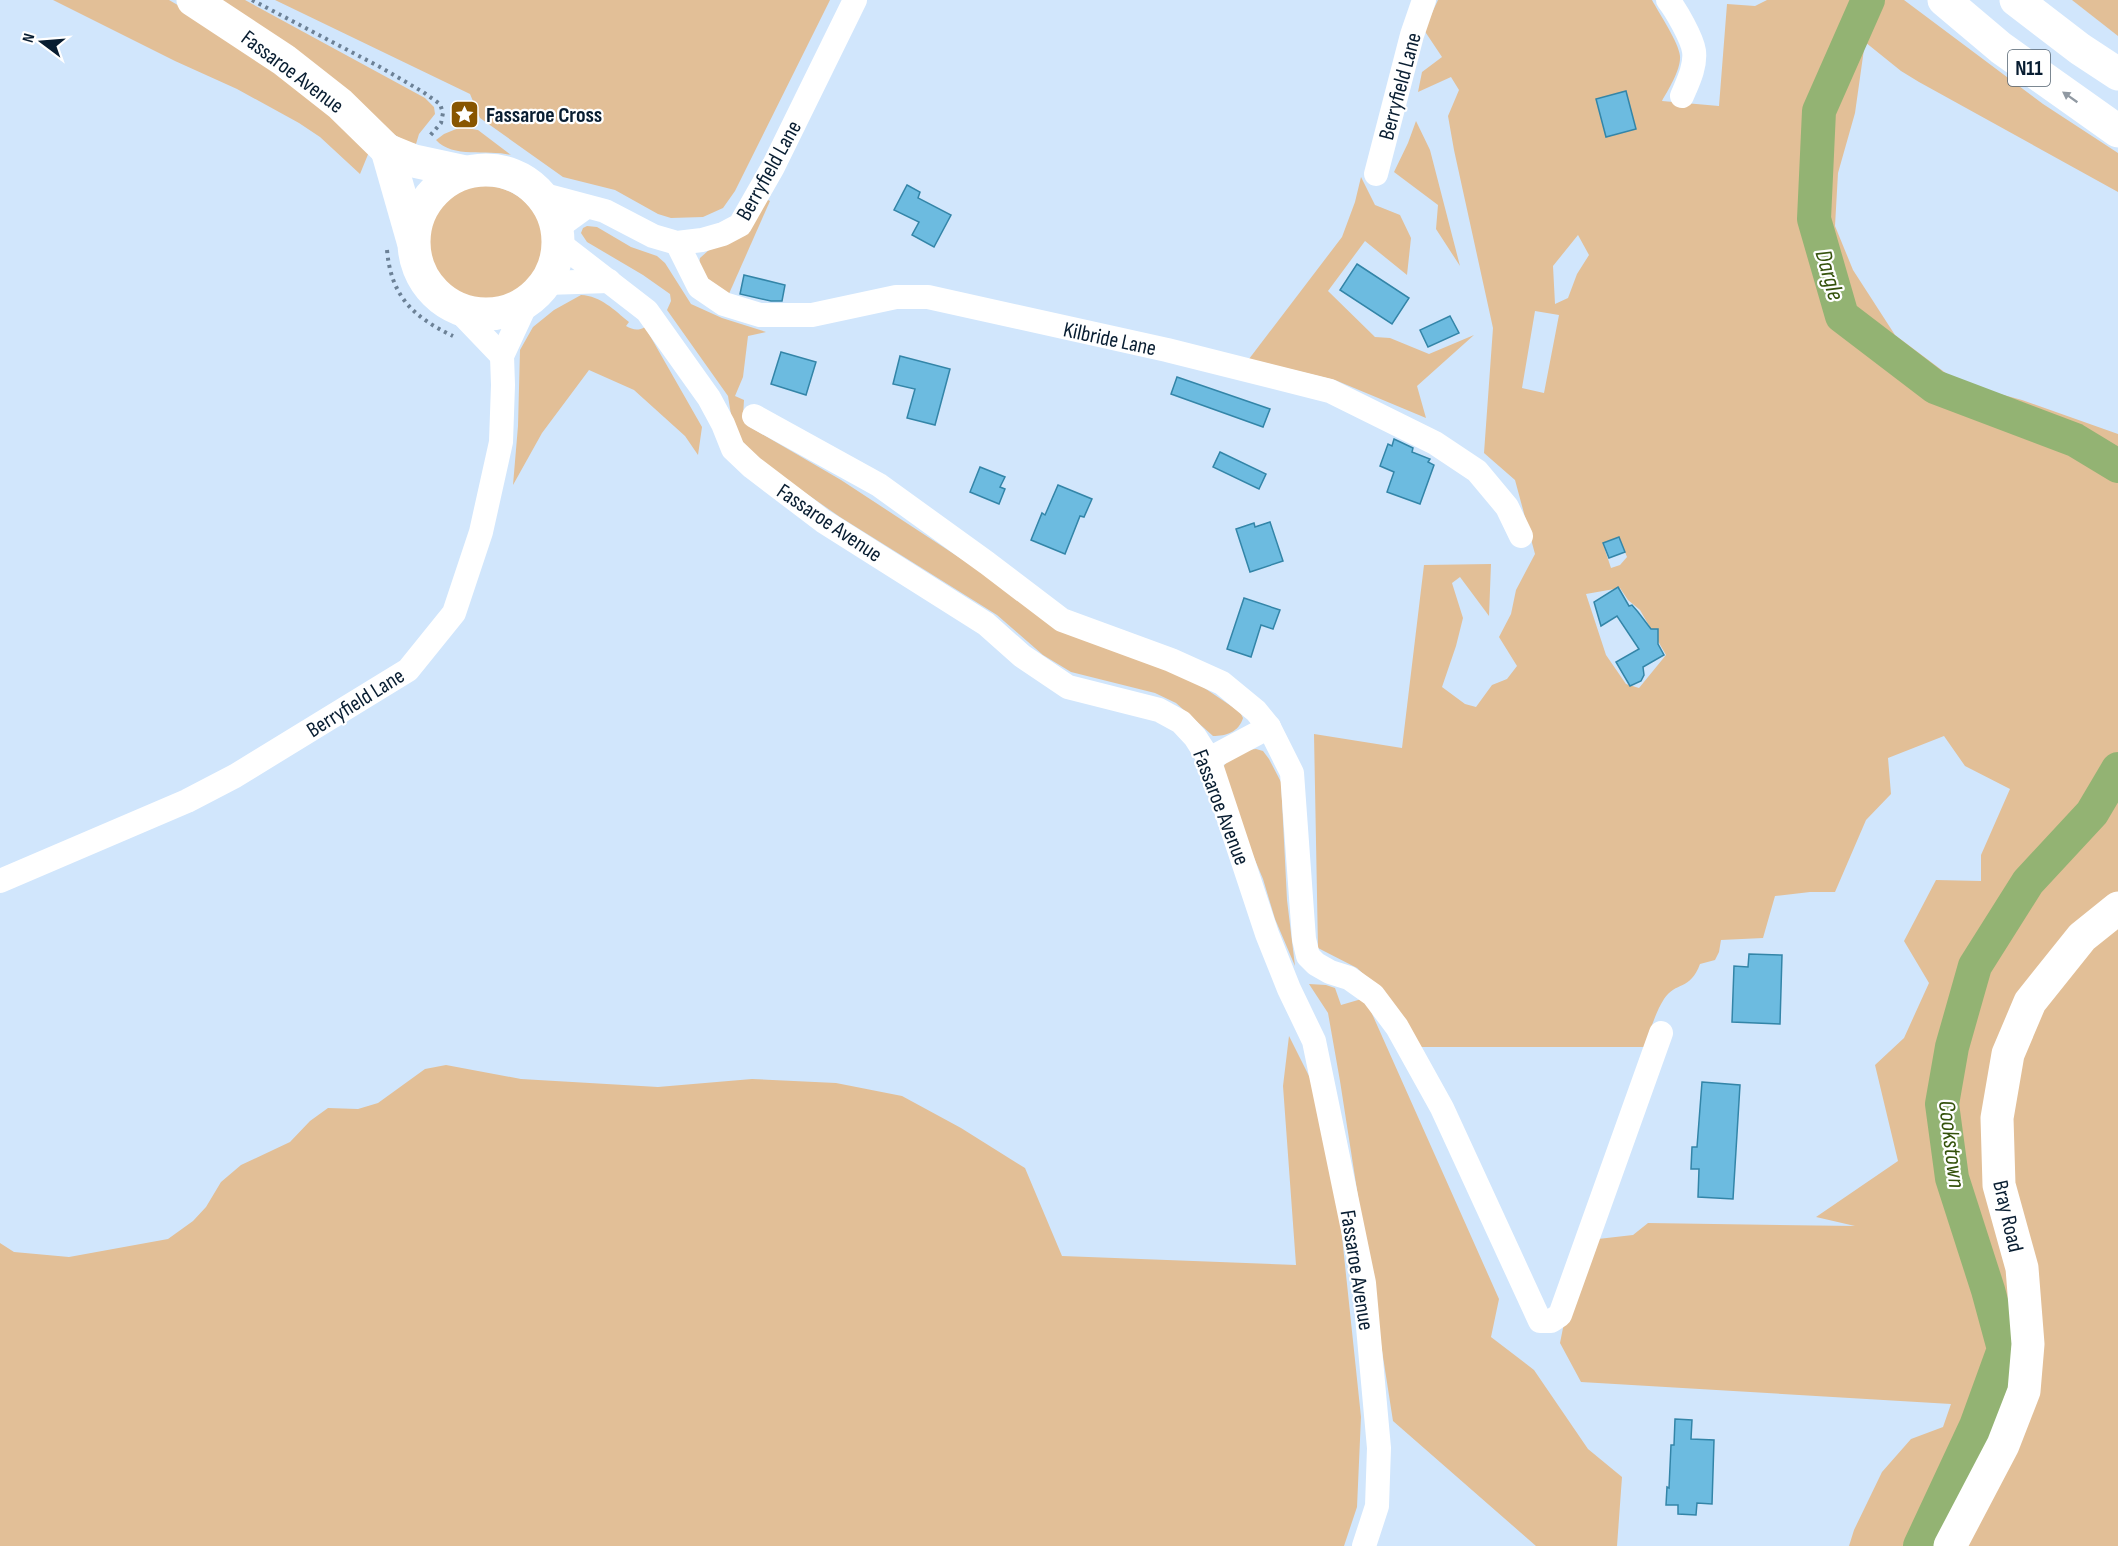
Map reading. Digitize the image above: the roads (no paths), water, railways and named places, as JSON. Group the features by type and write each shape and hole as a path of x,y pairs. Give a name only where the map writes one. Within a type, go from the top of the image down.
{"main road":[{"name":"Fassaroe Avenue","path":"193,0 284,60 340,104 387,150"},
{"name":"N11","path":"1944,0 2001,48 2118,131"},
{"name":"N11","path":"2016,0 2080,49 2118,74"},
{"path":"387,150 414,161 465,172"},
{"path":"387,150 413,243 416,263 425,282 438,297 456,308 480,314 504,312 536,292 555,264 558,236 551,210 541,194 526,180 506,172 486,169 465,172 444,182 427,198 416,219 413,243"},
{"name":"Bray Road","path":"1950,1546 2003,1444 2024,1391 2028,1344 2022,1269 1999,1185 1997,1118 2008,1054 2030,1002 2082,936 2118,908"}],"street":[{"name":"Berryfield Lane","path":"541,194 605,211 653,236 677,243 702,240 723,234 740,225 773,167 855,0"},
{"name":"Berryfield Lane","path":"1376,174 1412,35 1424,0"},
{"path":"1668,0 1677,12 1694,50 1691,73 1682,96"},
{"path":"558,236 586,207"},
{"name":"Fassaroe Avenue","path":"558,236 647,311 710,398 733,449 752,467 823,521 986,624 1022,656 1061,683 1088,693 1158,710 1181,722 1195,737 1209,759 1266,934 1314,1041 1364,1283 1379,1448 1377,1506 1364,1546"},
{"name":"Kilbride Lane","path":"677,243 699,287 724,304 760,315 812,315 896,297 928,297 1167,350 1330,391 1435,443 1477,471 1507,507 1521,536"},
{"path":"536,292 609,281"},
{"name":"Berryfield Lane","path":"0,881 187,801 225,781 408,670 454,613 481,532 501,442 502,356 536,292"},
{"path":"456,308 502,356"},
{"path":"754,416 879,485 1062,620 1171,660 1222,683 1256,711 1269,727 1292,773 1304,939 1308,956 1316,964 1330,972 1349,978 1373,995 1397,1027 1442,1108 1540,1321 1551,1322 1560,1315 1661,1033"},
{"path":"1209,759 1269,727"}],"waterway":[{"name":"Dargle","path":"1868,0 1819,111 1814,219 1842,316 1935,387 2075,440 2118,466"},
{"name":"Cookstown","path":"1920,1546 1976,1426 2004,1349 1988,1290 1952,1178 1942,1104 1952,1047 1975,966 2028,882 2092,813 2118,769"}],"place":[{"name":"Fassaroe Cross","path":"465,114"}]}
